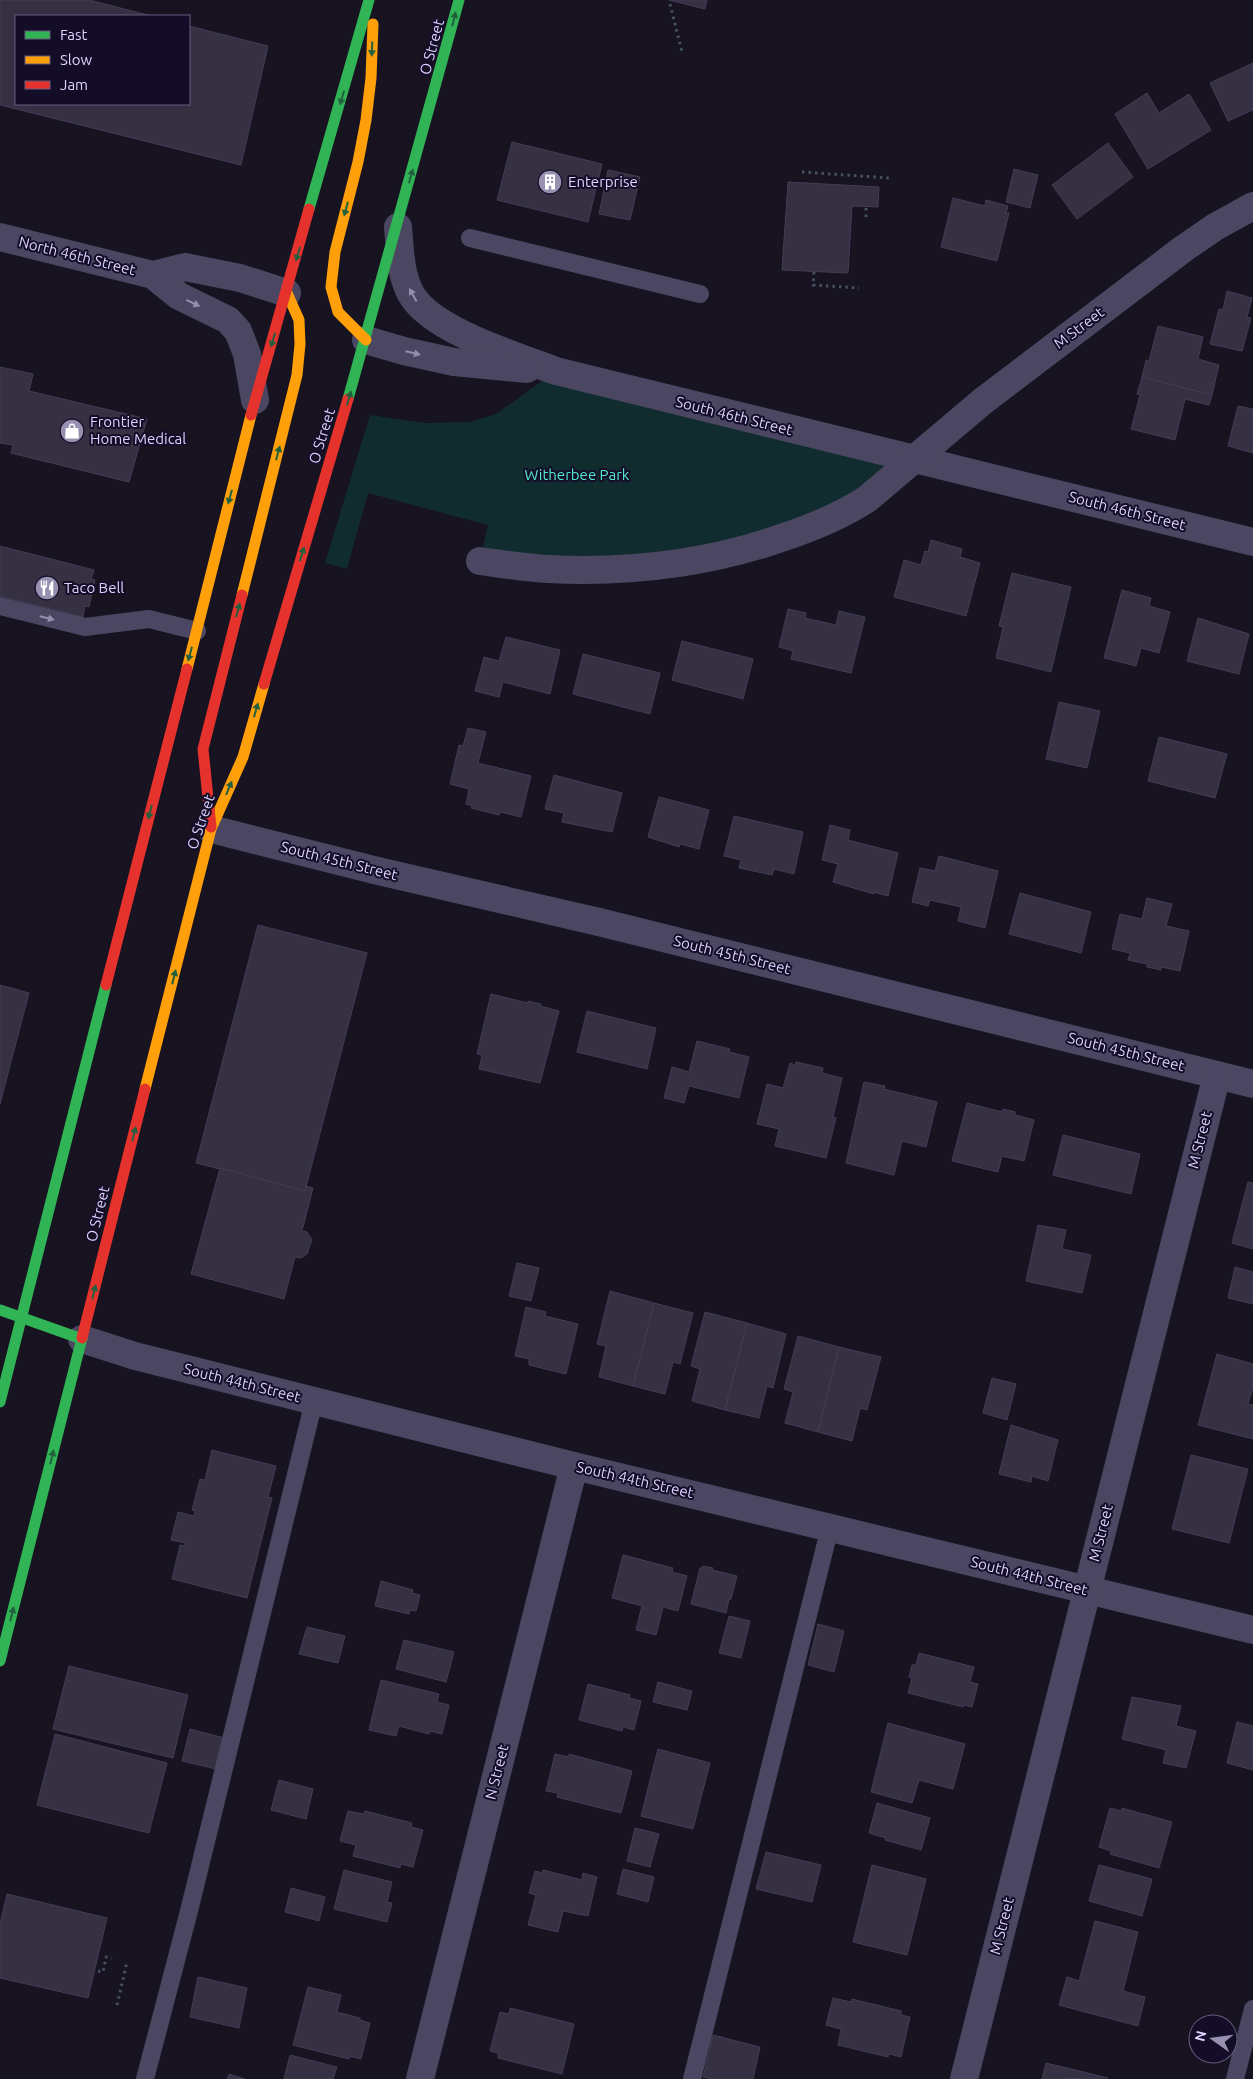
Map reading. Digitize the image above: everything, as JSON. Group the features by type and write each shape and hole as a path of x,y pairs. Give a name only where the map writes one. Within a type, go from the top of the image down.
{"main road":[{"path":"0,1402 255,400 369,0"},
{"path":"366,340 338,312 331,287 335,252 358,162 366,120 371,78 374,0"},
{"name":"O Street","path":"0,1661 211,829 243,756 366,340 459,0"},
{"path":"211,829 203,749 297,375 300,344 299,320 287,293"},
{"name":"South 44th Street","path":"0,1310 82,1339"}],"street":[{"name":"M Street","path":"912,460 984,401 1183,249 1215,227 1253,206"},
{"name":"South 46th Street","path":"397,222 401,265 411,293 425,311 464,334 556,371 912,460 1253,542"},
{"name":"North 46th Street","path":"0,237 153,275 179,296 228,320 238,331 247,354 255,400"},
{"name":"North 46th Street","path":"153,275 185,268 240,278 287,293"},
{"name":"South 46th Street","path":"366,340 454,362 556,371"},
{"path":"480,561 546,569 600,570 652,568 701,560 756,547 818,525 850,510 867,499 912,460"},
{"name":"South 45th Street","path":"211,829 1253,1084"},
{"name":"M Street","path":"964,2079 1217,1075"},
{"name":"South 44th Street","path":"82,1339 128,1354 574,1466 1253,1630"},
{"name":"N Street","path":"420,2079 574,1466"}],"lane":[{"path":"470,238 700,294"},
{"path":"0,606 85,628 149,619 197,631"},
{"path":"145,2079 191,1902 314,1401"},
{"path":"692,2079 830,1527"},
{"path":"1235,2079 1253,2009"}],"path":[{"path":"670,4 682,52"},
{"path":"802,172 890,178"},
{"path":"866,206 866,217"},
{"path":"814,272 813,285 860,288"},
{"path":"98,1971 103,1972 106,1957 112,1958"},
{"path":"117,2005 127,1962"}],"green space":[{"name":"Witherbee Park","path":"556,371 912,460 867,499 701,560 480,561 488,525 368,493 347,569 325,563 370,415 425,423 469,422 496,414"}],"building":[{"path":"0,0 89,0 148,15 15,15 15,105 190,105 190,26 268,46 241,165 0,105"},
{"path":"669,0 707,0 705,9"},
{"path":"1253,63 1253,110 1228,121 1210,83"},
{"path":"1147,93 1159,113 1189,94 1211,130 1148,169 1115,114"},
{"name":"Enterprise","path":"512,142 602,164 588,222 497,200"},
{"path":"1108,143 1133,177 1077,219 1052,185"},
{"path":"1014,169 1038,175 1030,208 1006,202"},
{"path":"608,170 640,177 630,220 599,214"},
{"path":"788,182 879,187 878,207 852,206 848,273 782,270"},
{"path":"953,198 985,206 986,200 1008,206 1006,213 1009,213 997,261 941,247"},
{"path":"1227,291 1252,298 1247,317 1251,318 1242,351 1210,344 1219,309 1223,310"},
{"path":"1158,326 1203,337 1198,359 1219,365 1212,395 1142,377 1146,360 1149,361"},
{"name":"Frontier Home Medical","path":"0,367 33,374 29,391 147,419 129,482 11,453 13,445 0,443"},
{"path":"1142,377 1212,395 1209,405 1185,399 1175,440 1131,429 1140,395 1137,394"},
{"path":"1238,406 1253,409 1253,453 1228,446"},
{"path":"931,540 962,549 960,557 980,563 966,616 894,597 904,560 921,565 925,551 928,552"},
{"name":"Taco Bell","path":"0,546 94,570 91,579 95,580 89,607 85,606 83,617 0,596"},
{"path":"1012,573 1071,587 1051,672 996,658 1003,627 999,626"},
{"path":"1122,590 1151,598 1149,606 1170,612 1159,653 1141,648 1136,666 1104,658"},
{"path":"788,609 806,613 805,618 836,625 839,611 865,617 851,673 791,659 793,651 779,647"},
{"path":"1198,618 1249,634 1239,674 1187,661"},
{"path":"506,637 560,650 550,694 503,682 499,697 475,691 484,657 499,661"},
{"path":"682,641 753,659 743,699 672,680"},
{"path":"583,654 660,673 650,714 573,694"},
{"path":"1059,702 1100,711 1087,768 1046,759"},
{"path":"468,728 486,732 478,763 531,776 521,817 500,812 499,815 471,808 472,806 466,804 469,789 450,784 459,745 463,746"},
{"path":"1159,737 1227,754 1215,798 1148,781"},
{"path":"554,775 622,793 612,832 562,822 564,813 545,809"},
{"path":"659,797 709,810 699,849 680,844 679,847 648,837"},
{"path":"734,816 803,832 794,874 774,869 772,875 739,868 741,860 724,856"},
{"path":"830,825 850,830 848,840 898,853 888,896 874,892 874,894 833,882 838,864 822,860"},
{"path":"939,856 998,871 985,928 958,921 961,907 930,900 928,906 912,902 920,868 935,871"},
{"path":"1020,893 1091,912 1081,953 1009,934"},
{"path":"1147,898 1172,904 1166,926 1189,931 1180,971 1161,967 1161,970 1147,967 1147,964 1128,960 1130,953 1112,949 1120,914 1142,919"},
{"path":"258,925 367,953 305,1191 196,1163"},
{"path":"0,985 29,993 0,1104"},
{"path":"491,994 528,1003 528,1001 541,1004 540,1006 559,1011 540,1083 479,1069 482,1055 477,1054"},
{"path":"587,1011 656,1028 647,1069 577,1052"},
{"path":"697,1041 730,1049 729,1052 749,1057 739,1098 689,1086 684,1103 664,1098 672,1067 689,1072"},
{"path":"796,1062 823,1068 822,1073 842,1078 833,1117 836,1118 826,1158 775,1146 779,1129 757,1124 767,1084 783,1088 790,1063 795,1065"},
{"path":"864,1082 885,1086 884,1089 937,1102 926,1147 902,1141 894,1175 846,1163"},
{"path":"967,1103 1002,1112 1003,1109 1015,1112 1015,1115 1034,1120 1024,1161 1002,1156 998,1172 952,1161"},
{"path":"1063,1135 1140,1154 1131,1194 1053,1175"},
{"path":"220,1168 305,1191 306,1186 313,1188 302,1231 307,1232 312,1240 307,1254 301,1258 295,1257 284,1299 191,1274"},
{"path":"1248,1182 1253,1183 1253,1249 1232,1243"},
{"path":"1038,1225 1066,1230 1062,1249 1091,1255 1082,1293 1026,1281"},
{"path":"517,1263 539,1268 531,1301 509,1296"},
{"path":"1235,1267 1253,1272 1253,1304 1228,1298"},
{"path":"610,1291 654,1303 633,1386 599,1377 606,1346 597,1344"},
{"path":"654,1303 693,1313 680,1364 673,1362 665,1394 633,1386"},
{"path":"526,1307 546,1312 545,1316 578,1324 566,1374 529,1365 529,1359 515,1356"},
{"path":"705,1312 747,1323 725,1410 692,1401 700,1369 691,1366"},
{"path":"747,1323 786,1334 773,1388 767,1386 759,1418 725,1410"},
{"path":"798,1336 839,1347 818,1432 785,1423 793,1392 784,1389"},
{"path":"839,1347 881,1357 867,1410 860,1408 852,1441 818,1432"},
{"path":"1217,1354 1253,1364 1253,1387 1248,1404 1253,1405 1253,1439 1198,1425"},
{"path":"992,1378 1016,1384 1007,1420 983,1413"},
{"path":"1011,1425 1058,1440 1048,1481 1032,1476 1031,1482 999,1474"},
{"path":"212,1450 276,1466 268,1497 272,1498 247,1598 172,1579 180,1545 184,1546 185,1543 171,1540 178,1512 194,1516 195,1511 192,1510 200,1479 205,1480"},
{"path":"1191,1455 1248,1469 1229,1543 1172,1529"},
{"path":"623,1555 673,1568 672,1572 687,1576 678,1611 663,1607 656,1635 636,1630 642,1606 612,1598"},
{"path":"703,1566 737,1576 726,1613 691,1604 700,1568 703,1568"},
{"path":"381,1581 413,1590 412,1593 420,1595 416,1611 410,1610 409,1614 375,1606"},
{"path":"729,1616 750,1621 741,1658 719,1653"},
{"path":"818,1624 844,1631 834,1672 808,1665"},
{"path":"307,1627 345,1636 338,1663 299,1654"},
{"path":"404,1640 454,1652 446,1682 396,1669"},
{"path":"919,1653 974,1667 970,1682 978,1684 972,1707 964,1705 963,1707 908,1693 912,1678 909,1677 912,1665 916,1665"},
{"path":"69,1666 188,1695 173,1758 53,1729"},
{"path":"381,1680 439,1694 437,1702 449,1705 442,1734 430,1731 429,1734 399,1726 396,1736 369,1730"},
{"path":"658,1682 692,1691 687,1710 653,1702"},
{"path":"588,1684 630,1695 629,1698 641,1701 634,1730 623,1727 622,1731 579,1720"},
{"path":"1132,1697 1181,1706 1176,1726 1196,1731 1186,1768 1163,1763 1166,1750 1122,1739"},
{"path":"1237,1722 1253,1726 1253,1770 1227,1763"},
{"path":"888,1723 965,1744 953,1789 919,1780 912,1803 871,1792"},
{"path":"190,1729 224,1738 216,1769 182,1761"},
{"path":"55,1734 167,1763 149,1833 37,1805"},
{"path":"658,1749 710,1763 693,1829 641,1816"},
{"path":"555,1754 569,1757 569,1754 632,1771 621,1813 557,1797 558,1793 546,1791"},
{"path":"279,1780 313,1789 306,1819 271,1810"},
{"path":"877,1803 930,1818 921,1850 885,1840 886,1838 869,1833"},
{"path":"1110,1808 1121,1811 1122,1808 1172,1822 1159,1868 1110,1854 1111,1851 1099,1847"},
{"path":"348,1811 364,1814 365,1811 412,1823 411,1827 423,1830 413,1867 401,1864 400,1868 353,1856 356,1845 340,1841"},
{"path":"635,1828 659,1834 650,1867 627,1861"},
{"path":"766,1852 821,1865 812,1902 756,1889"},
{"path":"872,1865 926,1879 907,1955 853,1942"},
{"path":"1099,1865 1152,1879 1142,1916 1089,1901"},
{"path":"623,1869 654,1877 648,1902 617,1894"},
{"path":"344,1870 392,1882 387,1902 392,1903 387,1922 334,1909"},
{"path":"543,1870 582,1880 583,1873 597,1877 588,1916 563,1911 558,1932 528,1925 536,1895 529,1893 535,1871 542,1873"},
{"path":"291,1888 325,1897 319,1921 285,1912"},
{"path":"7,1894 107,1918 88,1998 0,1978 0,1924"},
{"path":"1095,1921 1138,1932 1123,1991 1145,1997 1138,2026 1059,2005 1067,1977 1079,1981"},
{"path":"198,1977 247,1988 239,2028 190,2017"},
{"path":"308,1987 341,1995 337,2012 360,2018 360,2020 370,2023 361,2059 350,2056 349,2059 293,2045"},
{"path":"833,1998 851,2002 852,1999 901,2011 901,2015 910,2017 901,2057 889,2054 888,2057 838,2045 841,2029 826,2025"},
{"path":"510,2008 574,2024 562,2074 498,2058 498,2053 490,2051 500,2012 509,2014"},
{"path":"713,2035 760,2047 753,2079 711,2079 703,2077"},
{"path":"290,2055 337,2067 333,2079 284,2079"},
{"path":"1046,2063 1108,2078 1042,2079"},
{"path":"229,2074 245,2079 227,2079"}],"traffic: fast":[{"path":"309,209 369,0"},
{"path":"348,399 459,0"},
{"path":"0,1402 106,985"},
{"path":"0,1310 82,1339"},
{"path":"0,1661 82,1338"}],"traffic: slow":[{"path":"366,340 338,312 331,287 335,252 358,162 366,120 371,78 373,24"},
{"path":"242,595 297,375 300,344 299,320 287,293"},
{"path":"187,669 251,415"},
{"path":"145,1089 211,829 243,757 264,684"}],"traffic: jam":[{"path":"251,415 309,209"},
{"path":"264,684 348,399"},
{"path":"211,827 203,749 242,595"},
{"path":"106,985 187,669"},
{"path":"82,1338 145,1089"}],"place":[{"name":"Enterprise","path":"550,182"},
{"name":"Frontier Home Medical","path":"72,431"},
{"name":"Taco Bell","path":"47,588"}]}
